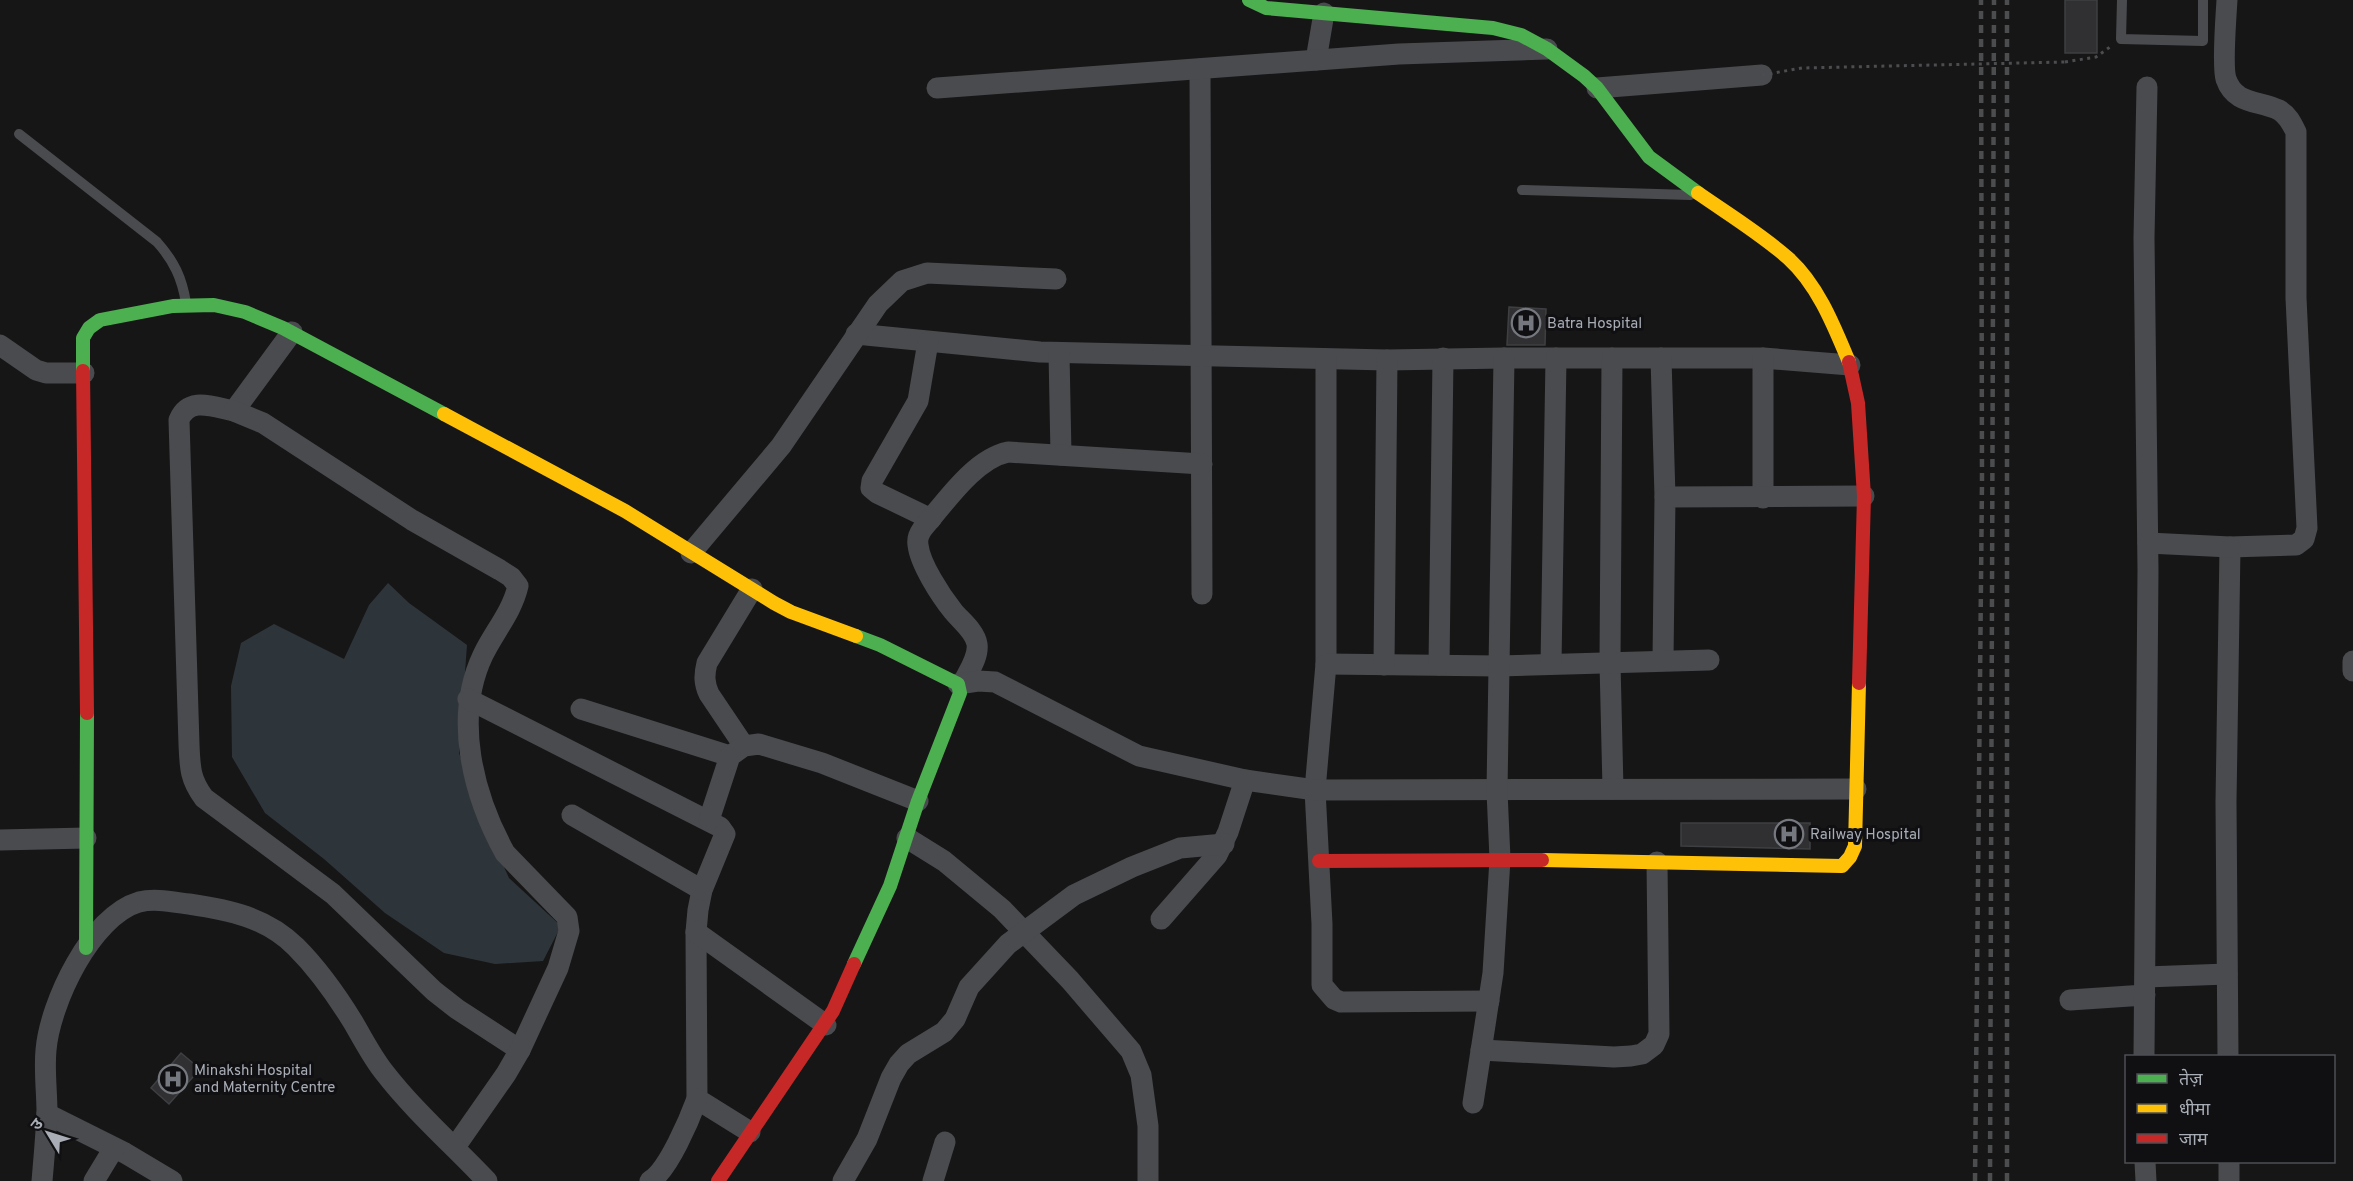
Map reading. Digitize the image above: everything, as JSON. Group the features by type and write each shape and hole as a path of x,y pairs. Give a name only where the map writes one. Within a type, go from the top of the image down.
{"street":[{"path":"1249,0 1266,8 1492,28 1521,35 1547,49 1597,88 1650,157 1789,259 1812,287 1832,322 1850,364 1858,403 1864,496 1855,846 1850,858 1842,866 1500,859 1319,861"},
{"path":"2148,543 2230,547 2296,545 2304,539 2307,528 2296,298 2296,132 2290,120 2279,110 2248,102 2233,93 2225,77 2227,0"},
{"path":"1316,60 1324,13"},
{"path":"937,88 1399,54 1547,49"},
{"path":"1200,69 1202,594"},
{"path":"1597,88 1762,75"},
{"path":"2144,1055 2148,543 2144,269 2147,87"},
{"path":"691,553 781,446 856,334 891,290 902,281 927,273 1056,279"},
{"path":"86,948 83,338 93,323 104,318 186,306 213,305 241,311 292,332 625,511 752,590 792,612 880,645 961,684 978,681 994,682 1139,756 1245,780 1316,790 1856,789"},
{"path":"234,411 292,332"},
{"path":"856,334 1001,350 1059,353 1387,360 1763,358 1850,364"},
{"path":"928,342 918,401 872,481 871,488 931,519"},
{"path":"0,345 36,370 46,373 84,373"},
{"path":"1059,353 1061,455"},
{"path":"1438,665 1443,358"},
{"path":"1473,1103 1493,973 1500,859 1497,791 1504,358"},
{"path":"1551,664 1556,358"},
{"path":"1612,358 1610,663 1613,789"},
{"path":"1661,358 1665,497 1664,660"},
{"path":"1763,358 1763,498"},
{"path":"1326,359 1326,664 1316,790 1322,985 1334,999 1355,1003 1489,1001"},
{"path":"1384,665 1387,360"},
{"path":"454,1147 520,1050 558,969 569,931 567,917 505,853 498,841 471,758 467,728 468,699 474,675 483,654 514,601 518,586 511,577 404,515 263,423 234,411 200,405 189,406 183,411 179,420 189,753 194,784 204,798 333,894 434,991 457,1009 520,1050"},
{"path":"718,1181 826,1025 890,886 908,838 918,801 960,693 961,684 978,647 971,632 943,597 922,559 918,536 976,469 997,454 1008,452 1202,464"},
{"path":"1665,497 1864,496"},
{"path":"2228,1055 2226,802 2230,547"},
{"path":"709,820 737,751 705,685 704,674 707,663 752,590"},
{"path":"1326,664 1499,666 1709,660"},
{"path":"2353,661 2353,671"},
{"path":"468,699 709,820 720,827 725,834 702,890 696,932 697,1099 683,1134 664,1165 650,1181"},
{"path":"581,709 737,751 759,744 822,763 918,801"},
{"path":"1161,919 1208,867 1224,844 1245,780"},
{"path":"572,815 702,890"},
{"path":"0,840 86,838"},
{"path":"908,838 944,861 1002,909 1085,997 1131,1052 1138,1065 1148,1126 1148,1181"},
{"path":"843,1181 867,1139 891,1078 899,1064 908,1054 944,1032 955,1019 969,987 978,975 1022,932 1074,895 1156,855 1191,845 1224,844"},
{"path":"1481,1050 1614,1057 1642,1054 1654,1045 1659,1034 1657,862"},
{"path":"42,1181 47,1114 46,1050 50,1026 64,986 86,948 121,910 140,902 162,900 226,910 250,917 273,927 295,946 343,1006 369,1051 405,1097 487,1181"},
{"path":"696,932 826,1025"},
{"path":"2070,1000 2227,974"},
{"path":"697,1099 750,1132"},
{"path":"47,1114 172,1181"},
{"path":"933,1181 945,1142"},
{"path":"94,1181 114,1148"},
{"path":"2145,1163 2146,1181"},
{"path":"2229,1163 2229,1181"}],"lane":[{"path":"2122,0 2121,39 2203,41 2204,0"},
{"path":"19,134 157,242 170,257 178,272 186,306"},
{"path":"1522,190 1700,195"}],"path":[{"path":"1762,75 1802,68 2065,62 2096,57 2121,39"}],"shaded area":[{"path":"388,583 409,603 467,645 459,753 485,825 509,878 561,926 543,961 495,964 444,953 385,913 324,859 265,813 232,757 231,686 241,643 274,624 344,659 369,605"}],"building":[{"path":"2065,0 2097,0 2097,53 2065,53"},
{"path":"1509,307 1546,309 1545,345 1507,345"},
{"path":"1681,823 1810,823 1810,849 1681,846"},
{"path":"181,1053 200,1069 169,1104 151,1088"}],"railway":[{"path":"1975,1181 1982,482 1981,0"},
{"path":"1990,1181 1994,0"},
{"path":"2007,0 2007,1181"}],"traffic: fast":[{"path":"1249,0 1266,8 1493,28 1521,35 1547,49 1584,76 1597,88 1649,157 1698,193"},
{"path":"83,371 83,338 89,328 100,320 173,306 214,305 245,312 283,328 444,414"},
{"path":"854,964 890,886 918,801 960,693 958,684 880,645 856,636"},
{"path":"86,948 87,713"}],"traffic: slow":[{"path":"1698,193 1767,241 1799,269 1817,293 1849,362"},
{"path":"444,414 625,511 774,603 791,612 856,636"},
{"path":"1542,860 1842,866 1850,857 1855,846 1859,683"}],"traffic: jam":[{"path":"1849,362 1858,403 1864,496 1859,683"},
{"path":"83,371 87,713"},
{"path":"1319,861 1542,860"},
{"path":"718,1181 833,1011 854,964"}],"place":[{"name":"Batra Hospital","path":"1526,323"},
{"name":"Railway Hospital","path":"1789,834"},
{"name":"Minakshi Hospital and Maternity Centre","path":"173,1079"}]}
